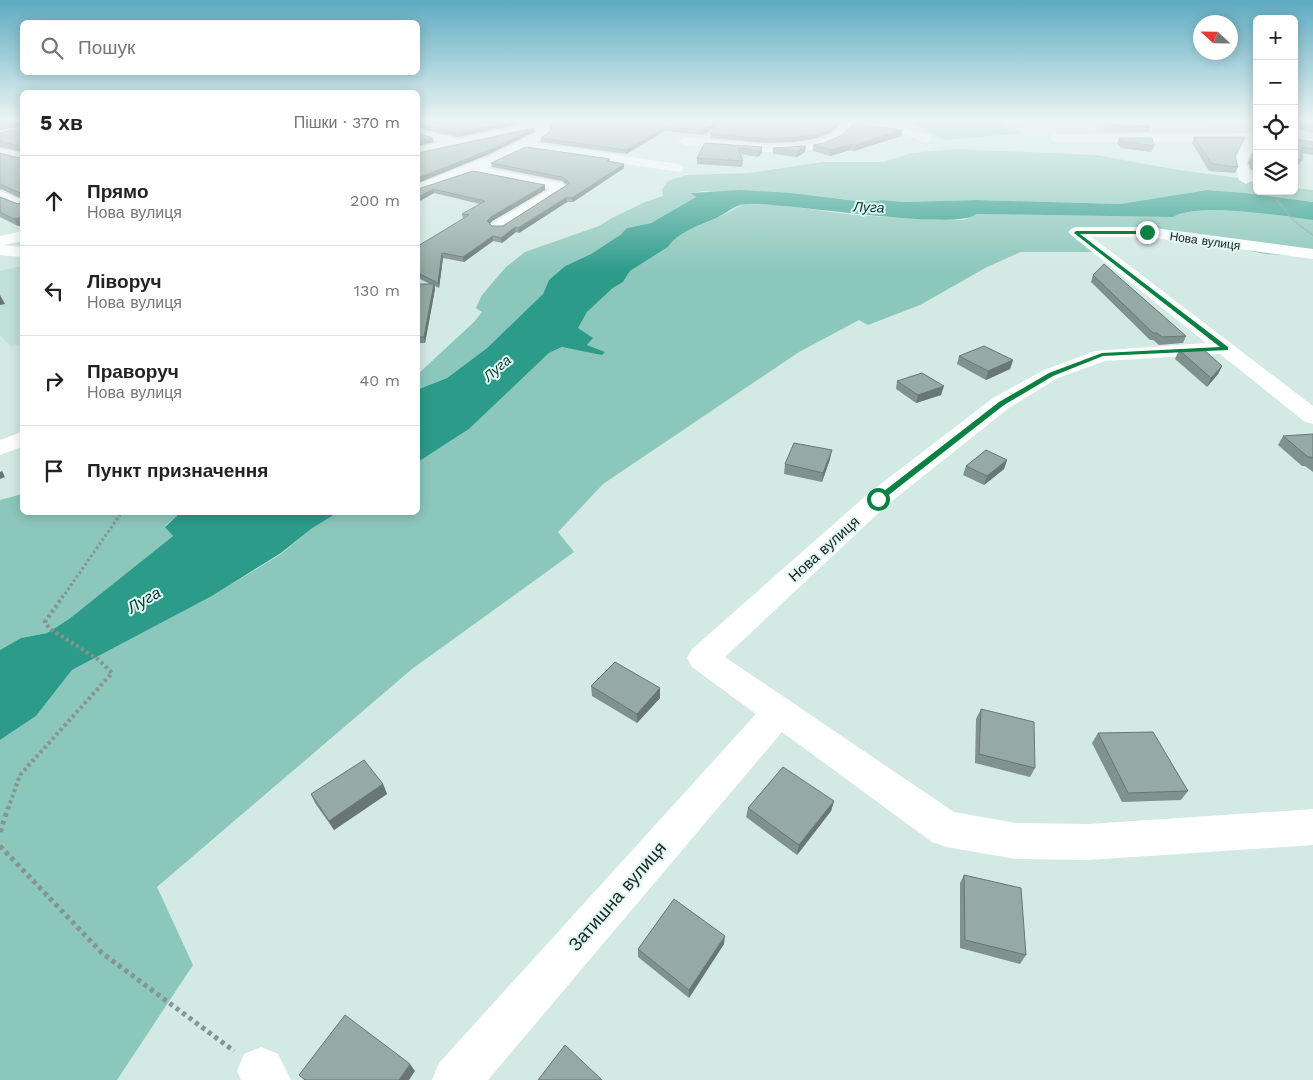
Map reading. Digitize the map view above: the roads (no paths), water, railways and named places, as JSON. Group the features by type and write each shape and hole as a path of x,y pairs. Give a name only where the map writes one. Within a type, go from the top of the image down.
{"street":[{"path":"420,187 466,171"},
{"path":"485,171 562,187 498,226"},
{"path":"1243,171 1246,180"},
{"path":"0,195 20,204"},
{"name":"Нова вулиця","path":"1313,254 1147,232 1076,232 1313,418"},
{"path":"0,241 20,236"},
{"path":"0,250 20,252"},
{"name":"Нова вулиця","path":"779,712 704,658 878,499 1001,404 1051,374 1102,355 1226,348"},
{"path":"0,448 20,440"},
{"path":"779,712 946,829 1016,841 1089,842 1313,827"},
{"name":"Затишна вулиця","path":"456,1080 779,712"}],"water":[{"name":"Луга","path":"740,190 791,193 865,202 883,200 903,202 977,200 1120,204 1207,190 1313,202 1313,220 1262,213 1220,210 1185,213 1173,217 976,214 962,219 937,220 766,205 742,205 682,234 668,247 630,271 623,282 613,288 587,312 578,328 593,338 587,345 605,352 602,355 562,347 549,353 469,429 420,461 420,389 447,378 487,348 543,294 549,280 565,266 591,254 620,235 627,228 651,223 696,197 691,193"},
{"name":"Луга","path":"178,515 334,515 311,529 281,553 212,596 72,670 36,716 0,740 0,650 21,638 47,633 69,619 173,536 165,527"}]}
